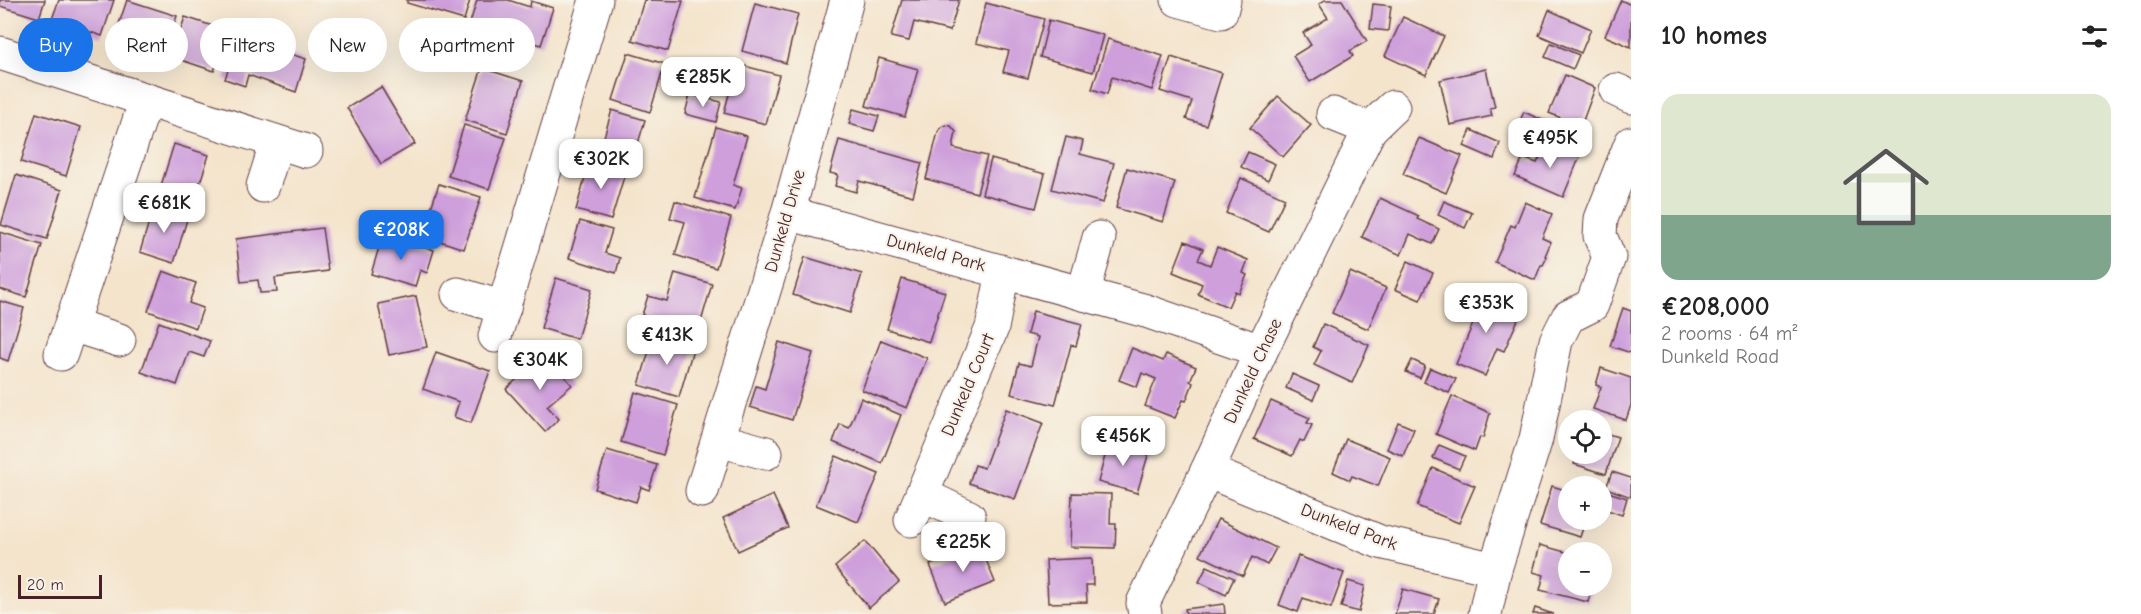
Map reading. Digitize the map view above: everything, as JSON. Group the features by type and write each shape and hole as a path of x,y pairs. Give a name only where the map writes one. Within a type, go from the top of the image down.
{"street":[{"path":"459,294 500,322 596,0"},
{"name":"Dunkeld Drive","path":"702,491 788,213 848,0"},
{"path":"1178,0 1221,12 1224,0"},
{"path":"0,53 292,147 263,186"},
{"path":"118,340 66,339 146,100"},
{"name":"Dunkeld Chase","path":"1145,614 1143,603 1207,471 1261,351 1381,118 1333,114"},
{"path":"1485,614 1495,569 1536,440 1556,341 1568,317 1592,305 1609,257 1600,236 1601,219 1631,143"},
{"name":"Dunkeld Park","path":"788,213 1146,311 1261,351"},
{"path":"1083,294 1099,238"},
{"name":"Dunkeld Court","path":"969,517 917,507 992,328 1003,272"},
{"path":"719,440 766,453"},
{"name":"Dunkeld Park","path":"1207,471 1380,542 1495,569"}],"building":[{"path":"0,0 45,0 39,18 0,6"},
{"path":"59,0 114,0 108,18 105,18 102,36 93,33 93,18 52,18"},
{"path":"127,0 177,16 176,18 121,18"},
{"path":"407,0 470,0 465,18 457,18 407,3"},
{"path":"477,0 508,0 530,7 531,1 553,8 541,45 535,43 535,18 472,18"},
{"path":"644,0 683,1 668,51 632,40"},
{"path":"902,0 959,0 950,31 914,22 909,41 891,37"},
{"path":"1325,0 1342,0 1367,41 1350,51 1353,56 1310,82 1293,56 1311,45 1303,33 1328,18 1319,4"},
{"path":"1621,0 1631,5 1631,47 1605,36"},
{"path":"755,3 798,14 786,63 742,51"},
{"path":"986,3 1044,19 1028,78 1003,72 1009,51 976,43"},
{"path":"1373,4 1391,6 1388,31 1370,29"},
{"path":"1549,10 1591,29 1581,53 1539,35"},
{"path":"185,17 200,22 200,66 188,62 188,18"},
{"path":"1403,17 1444,36 1426,75 1385,56"},
{"path":"1049,20 1103,35 1093,72 1040,57"},
{"path":"1108,39 1163,56 1152,90 1112,77 1107,94 1092,89"},
{"path":"1551,43 1579,55 1573,69 1545,57"},
{"path":"628,53 665,64 650,112 613,100"},
{"path":"296,56 306,59 296,92 248,75 245,86 225,79 227,72 296,72"},
{"path":"1171,57 1222,73 1206,125 1186,119 1192,101 1160,91"},
{"path":"879,58 918,69 905,117 866,106"},
{"path":"737,64 779,75 766,124 724,113"},
{"path":"1486,69 1495,107 1490,108 1492,116 1450,125 1440,80"},
{"path":"481,72 495,72 523,81 507,133 465,120"},
{"path":"1565,75 1595,88 1581,126 1549,113"},
{"path":"381,87 415,144 381,164 347,108"},
{"path":"690,94 721,102 716,122 685,114"},
{"path":"1278,96 1311,125 1283,157 1250,128"},
{"path":"853,109 879,116 874,131 849,124"},
{"path":"612,110 645,120 634,157 601,147"},
{"path":"1524,112 1549,123 1543,139 1517,127"},
{"path":"36,113 81,127 66,176 21,162"},
{"path":"464,125 506,138 489,189 448,176"},
{"path":"946,125 951,126 956,132 953,148 987,156 977,193 926,179 938,132"},
{"path":"716,127 747,136 733,185 742,188 735,210 695,198"},
{"path":"1471,130 1500,143 1494,159 1464,146"},
{"path":"1066,137 1083,141 1080,154 1114,163 1103,203 1052,189"},
{"path":"1419,138 1462,156 1446,193 1403,174"},
{"path":"839,140 922,163 913,196 859,181 856,192 835,186 838,175 830,173"},
{"path":"1547,142 1580,156 1563,197 1515,176 1523,158 1537,163"},
{"path":"174,144 209,155 193,204 159,192"},
{"path":"1248,152 1275,164 1268,180 1241,167"},
{"path":"991,159 1045,174 1036,208 982,194"},
{"path":"590,160 626,170 611,220 576,210"},
{"path":"1127,168 1175,182 1163,222 1116,208"},
{"path":"16,175 62,190 47,239 1,225"},
{"path":"1241,178 1285,198 1269,232 1226,213"},
{"path":"439,184 481,197 464,249 422,235"},
{"path":"1380,198 1419,216 1417,219 1439,229 1432,244 1410,234 1401,255 1362,237"},
{"path":"675,201 731,218 716,268 675,255 685,222 670,218"},
{"path":"1444,201 1472,213 1465,228 1438,215"},
{"path":"1525,202 1552,214 1542,238 1551,242 1545,256 1547,257 1535,280 1495,262 1511,225 1515,227"},
{"path":"154,205 188,216 174,263 140,252"},
{"path":"580,221 612,230 605,253 620,258 616,273 569,258"},
{"path":"322,228 328,271 275,278 277,292 260,293 258,280 241,282 236,239"},
{"path":"0,232 42,245 26,297 0,289"},
{"path":"383,234 434,250 427,273 420,270 415,287 371,274"},
{"path":"1185,241 1203,249 1198,260 1210,265 1217,247 1248,260 1243,273 1247,275 1239,293 1235,291 1228,307 1198,294 1202,284 1173,272"},
{"path":"805,257 862,274 850,313 793,295"},
{"path":"1408,261 1433,273 1420,300 1395,289"},
{"path":"163,271 196,283 189,303 203,308 196,328 148,311"},
{"path":"1350,272 1386,288 1368,329 1332,313"},
{"path":"675,273 712,284 698,332 642,315 648,296 667,301"},
{"path":"556,278 592,289 577,339 541,328"},
{"path":"902,279 945,292 929,342 887,329"},
{"path":"1467,293 1520,315 1504,351 1497,348 1485,376 1456,364 1477,314 1462,306 1460,298"},
{"path":"416,296 427,347 389,355 378,304"},
{"path":"0,301 24,308 8,361 0,358"},
{"path":"1623,308 1631,311 1631,353 1610,346"},
{"path":"1033,311 1082,324 1076,346 1071,345 1055,405 1011,394 1019,363 1031,366 1038,337 1027,334"},
{"path":"159,322 210,341 204,357 189,352 177,385 141,372"},
{"path":"1323,324 1369,345 1352,383 1314,365 1321,351 1313,347"},
{"path":"654,334 694,346 679,397 639,385"},
{"path":"881,340 927,358 907,408 862,390"},
{"path":"779,342 813,353 792,420 750,407 756,386 765,389"},
{"path":"1132,348 1163,361 1166,354 1196,367 1190,381 1193,383 1186,401 1183,400 1175,418 1145,406 1156,379 1142,373 1137,387 1119,380"},
{"path":"436,352 490,371 471,423 454,417 459,402 423,389"},
{"path":"545,354 572,385 547,406 559,419 545,432 506,389"},
{"path":"1412,360 1425,366 1420,378 1406,372"},
{"path":"1430,368 1456,379 1449,393 1424,382"},
{"path":"1601,368 1631,378 1631,405 1626,420 1612,415 1612,410 1593,409 1601,387 1596,385"},
{"path":"1292,374 1319,386 1313,400 1286,388"},
{"path":"635,392 678,405 663,455 621,442"},
{"path":"1452,396 1490,413 1483,438 1480,437 1475,451 1436,434"},
{"path":"861,398 901,415 882,463 833,442 840,424 849,428"},
{"path":"1271,401 1310,418 1307,423 1312,425 1304,442 1300,440 1292,456 1254,439"},
{"path":"1006,409 1043,423 1015,499 969,483 975,465 984,468"},
{"path":"1398,422 1414,429 1403,456 1387,449"},
{"path":"1612,435 1618,437 1612,456"},
{"path":"1346,439 1390,457 1378,486 1352,476 1350,480 1333,472"},
{"path":"1109,441 1149,452 1137,493 1098,482"},
{"path":"1439,445 1465,456 1459,469 1433,458"},
{"path":"607,450 657,465 649,490 641,487 636,502 595,489"},
{"path":"836,456 879,474 858,522 816,505"},
{"path":"1574,464 1609,464 1606,474"},
{"path":"1433,468 1475,486 1459,523 1417,506"},
{"path":"1612,472 1631,478 1631,497 1612,490"},
{"path":"1552,486 1558,488 1558,530 1582,530 1580,537 1540,525"},
{"path":"1072,493 1111,494 1110,524 1116,524 1115,548 1070,547"},
{"path":"1612,493 1627,498 1622,515 1612,512"},
{"path":"773,495 788,528 738,551 723,518"},
{"path":"1218,519 1276,548 1267,565 1252,557 1243,576 1200,555"},
{"path":"865,541 899,582 869,608 835,567"},
{"path":"980,545 995,582 945,602 930,565"},
{"path":"1540,545 1558,550 1558,594 1540,590 1544,575 1533,572"},
{"path":"1298,556 1344,573 1331,608 1303,598 1298,612 1279,605"},
{"path":"1092,558 1093,585 1086,585 1087,602 1048,603 1046,560"},
{"path":"1207,566 1234,578 1226,595 1199,582"},
{"path":"1348,581 1365,586 1359,612 1341,607"},
{"path":"1403,589 1439,599 1434,614 1395,614"},
{"path":"1564,596 1590,596 1588,602"},
{"path":"1224,604 1225,614 1186,614 1185,609"},
{"path":"1535,608 1553,614 1533,614"}]}
